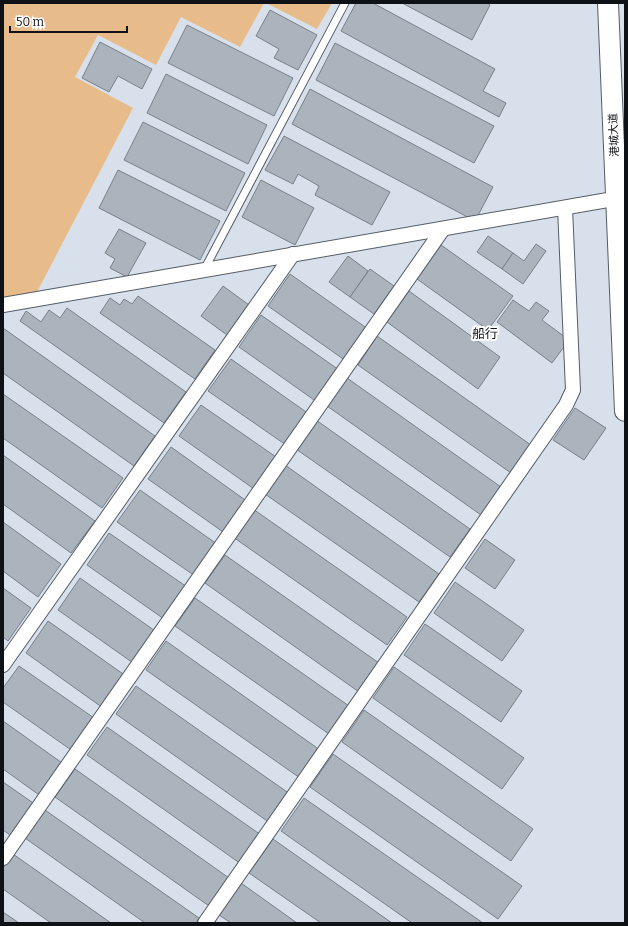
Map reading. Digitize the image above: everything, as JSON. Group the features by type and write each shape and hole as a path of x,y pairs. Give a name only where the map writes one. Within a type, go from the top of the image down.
{"main road":[{"name":"港城大道","path":"608,3 621,198 625,411"}],"street":[{"path":"3,305 621,198"},
{"path":"205,923 566,405 573,390 565,208"},
{"path":"3,858 443,229"},
{"path":"3,665 293,254"}],"lane":[{"path":"204,270 345,3"}],"shaded area":[{"path":"3,3 264,3 240,47 181,17 156,65 98,35 75,77 133,108 36,294 3,299"},
{"path":"266,3 332,3 317,29"}],"building":[{"path":"356,3 373,3 495,69 483,91 506,103 499,117 341,31"},
{"path":"402,3 487,3 490,5 472,40"},
{"path":"270,10 317,35 298,70 274,58 279,49 256,36"},
{"path":"187,25 293,78 274,116 168,63"},
{"path":"100,42 152,69 142,89 118,76 109,92 82,78"},
{"path":"335,43 494,126 474,163 316,80"},
{"path":"166,74 267,125 248,164 147,113"},
{"path":"310,89 493,187 475,221 292,124"},
{"path":"143,122 245,173 226,211 124,160"},
{"path":"284,136 390,192 372,225 315,195 319,186 298,174 293,184 265,170"},
{"path":"118,170 220,221 200,260 99,208"},
{"path":"261,180 314,208 295,245 242,217"},
{"path":"119,229 146,243 127,277 110,268 115,259 105,253"},
{"path":"488,236 513,253 502,269 477,252"},
{"path":"536,244 546,251 523,284 502,269 513,253 524,261"},
{"path":"441,245 513,296 488,330 417,279"},
{"path":"348,256 368,271 350,297 329,282"},
{"path":"370,269 394,286 374,314 350,297"},
{"path":"290,274 368,329 346,361 268,306"},
{"path":"223,286 249,305 227,335 201,316"},
{"path":"409,291 500,357 478,389 387,322"},
{"path":"138,296 215,350 195,379 100,313 110,298 120,305 124,299 132,304"},
{"path":"513,300 529,311 536,302 549,311 542,320 569,340 552,363 497,322"},
{"path":"67,308 186,392 164,423 20,321 26,311 41,322 49,310 60,318"},
{"path":"261,315 339,370 317,402 239,347"},
{"path":"3,328 155,436 134,466 3,373"},
{"path":"377,336 531,445 511,473 358,365"},
{"path":"231,359 309,414 286,445 208,391"},
{"path":"347,378 501,487 481,515 327,406"},
{"path":"3,394 123,478 102,508 3,438"},
{"path":"201,405 279,459 257,491 179,436"},
{"path":"575,408 606,428 584,460 553,440"},
{"path":"316,420 470,529 450,557 296,449"},
{"path":"171,447 248,502 226,534 148,479"},
{"path":"3,455 95,521 71,553 3,504"},
{"path":"285,465 439,574 419,602 265,494"},
{"path":"140,490 217,544 195,576 117,522"},
{"path":"253,509 407,617 387,645 233,537"},
{"path":"3,522 61,564 38,597 3,571"},
{"path":"109,533 187,587 164,619 87,565"},
{"path":"485,539 515,560 495,589 465,568"},
{"path":"225,555 379,663 359,692 205,583"},
{"path":"80,578 158,633 136,665 58,610"},
{"path":"455,582 524,630 502,661 434,613"},
{"path":"3,588 31,608 8,641 3,637"},
{"path":"195,598 349,706 329,734 175,626"},
{"path":"48,621 126,676 103,708 26,653"},
{"path":"425,624 522,691 501,722 404,655"},
{"path":"166,641 320,750 300,778 146,670"},
{"path":"19,666 97,720 74,752 3,702 3,688"},
{"path":"394,667 524,758 502,789 373,698"},
{"path":"136,686 290,794 270,823 116,714"},
{"path":"364,710 533,829 511,861 342,742"},
{"path":"3,721 65,765 42,797 3,769"},
{"path":"107,727 261,835 241,864 87,755"},
{"path":"333,754 522,886 498,919 310,787"},
{"path":"75,769 229,878 209,906 55,797"},
{"path":"3,782 36,805 13,837 3,830"},
{"path":"304,798 483,923 412,923 281,831"},
{"path":"45,810 199,918 196,923 145,923 25,838"},
{"path":"273,839 392,923 321,923 249,873"},
{"path":"13,854 111,923 51,923 3,889 3,868"},
{"path":"241,883 297,923 231,923 219,915"},
{"path":"3,912 19,923 3,923"}],"district":[{"name":"船行","path":"485,333"}]}
